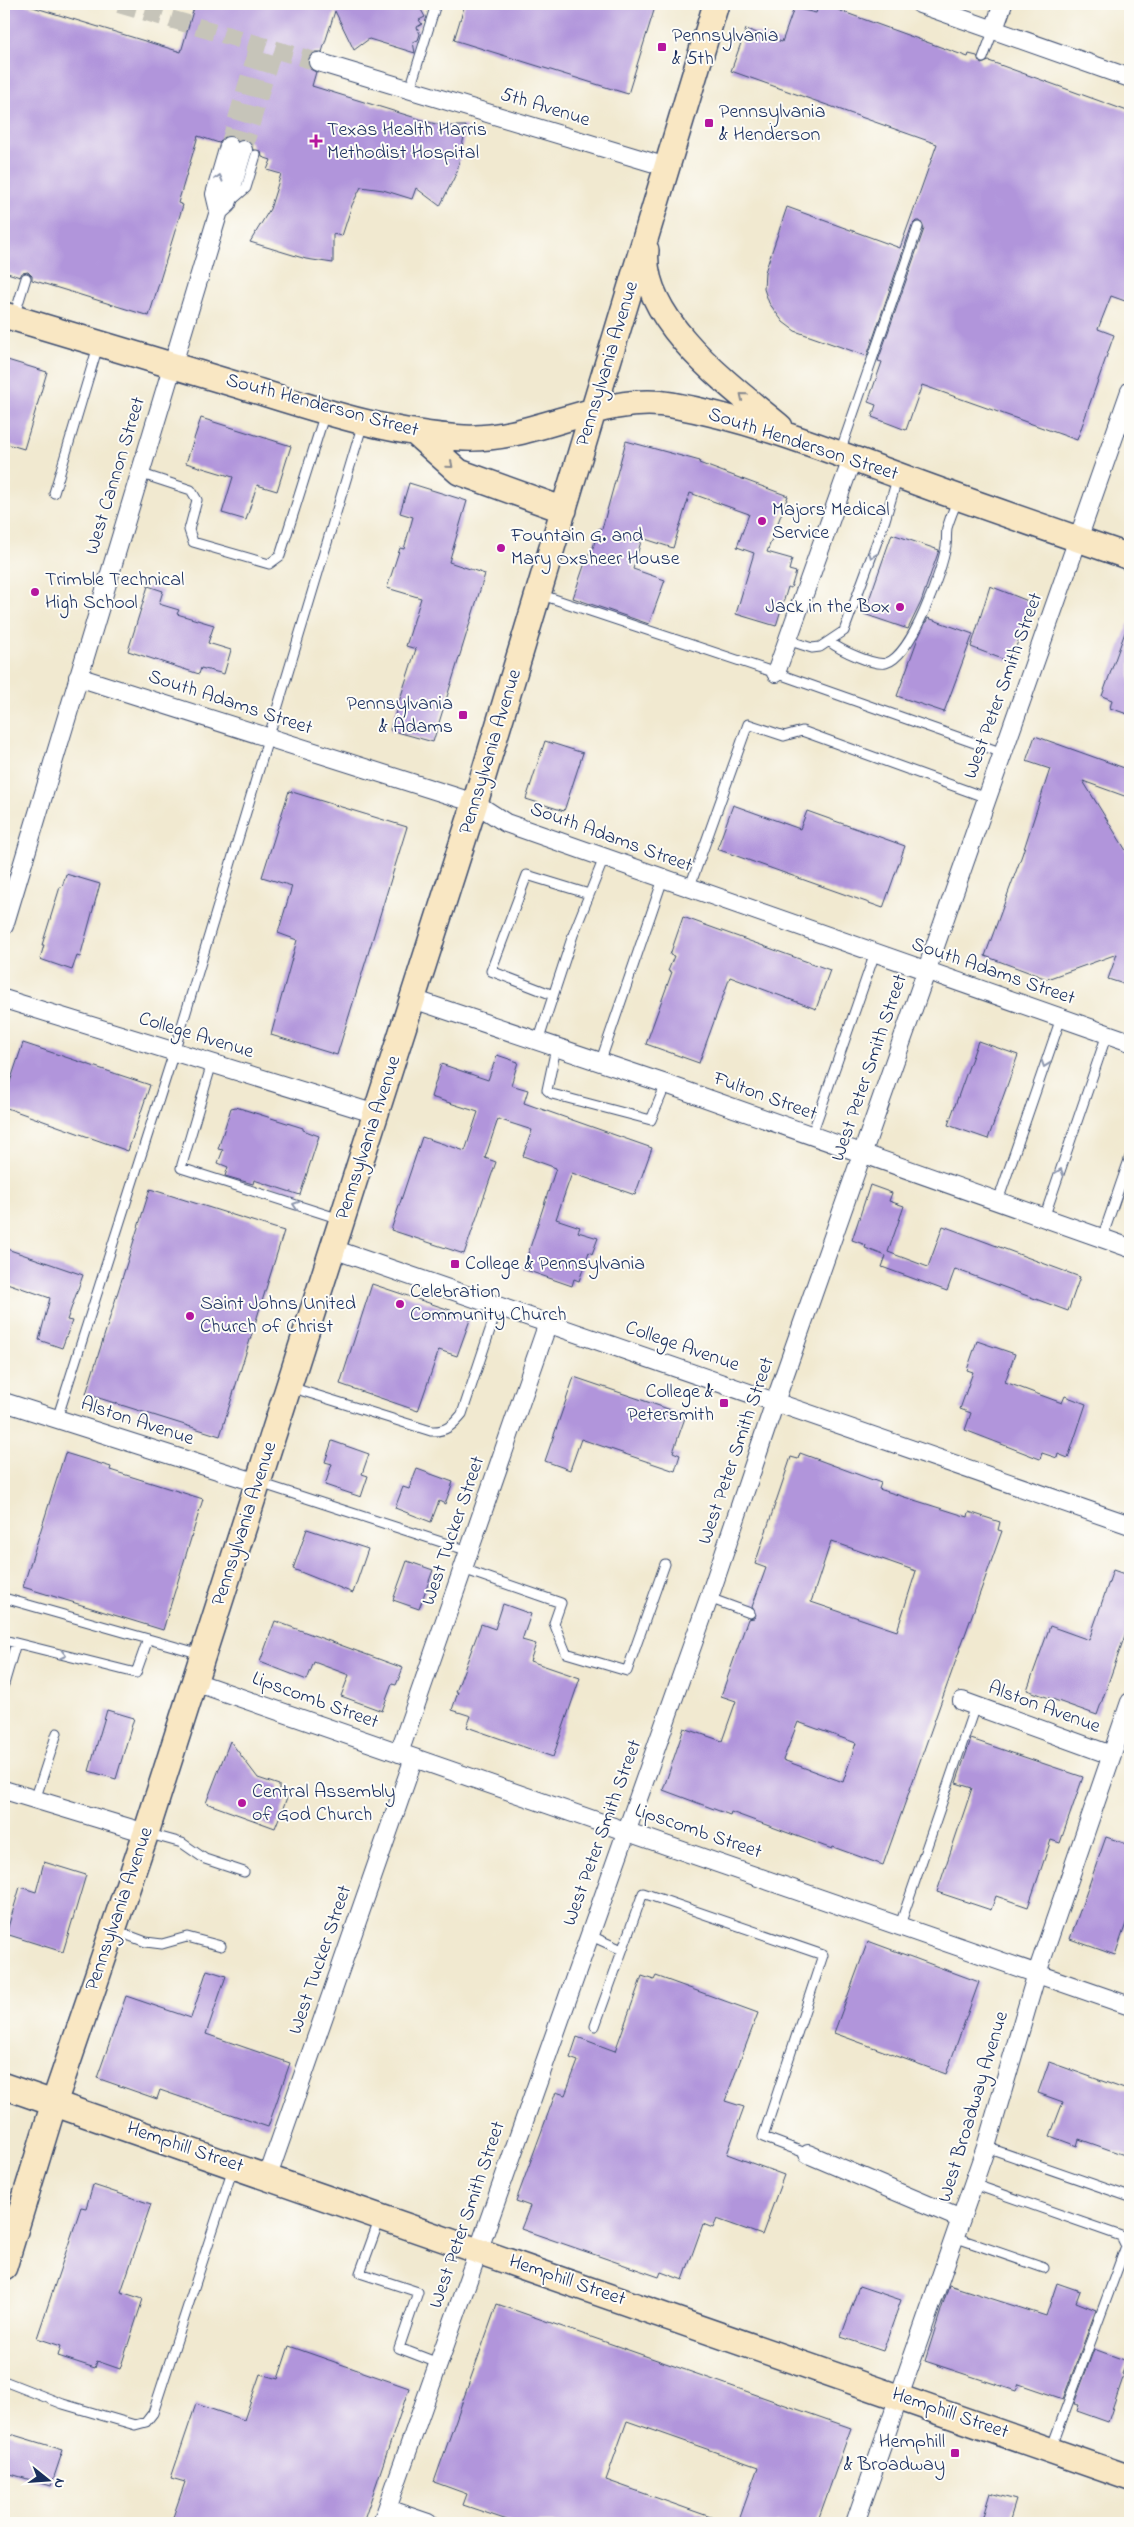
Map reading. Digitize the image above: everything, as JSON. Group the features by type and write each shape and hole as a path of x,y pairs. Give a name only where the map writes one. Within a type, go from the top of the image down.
{"street":[{"name":"Pennsylvania Avenue","path":"4,2267 54,2103 114,1930 195,1682 475,803 716,4"},
{"path":"920,4 1130,78"},
{"path":"994,29 1003,4"},
{"name":"5th Avenue","path":"318,62 667,167"},
{"name":"West Cannon Street","path":"4,926 172,365 223,208 215,194 242,151"},
{"path":"648,230 646,258 648,277 674,327 716,374 794,438"},
{"name":"South Henderson Street","path":"9,316 326,411 414,432 467,438 499,436 530,430 620,404 667,404 726,416 794,438 958,498 1130,557"},
{"name":"West Peter Smith Street","path":"384,2516 709,1598 775,1402 1130,391"},
{"path":"414,432 459,472 564,510"},
{"path":"776,673 846,457"},
{"name":"South Adams Street","path":"78,677 475,803 506,822 604,858 1130,1042"},
{"name":"College Avenue","path":"4,999 376,1114"},
{"name":"Fulton Street","path":"413,999 666,1084 811,1137 1130,1248"},
{"name":"College Avenue","path":"333,1249 1130,1525"},
{"name":"West Tucker Street","path":"268,2176 406,1755 463,1569 548,1323"},
{"name":"Alston Avenue","path":"4,1402 258,1483"},
{"name":"Lipscomb Street","path":"195,1682 1129,2002"},
{"name":"West Broadway Avenue","path":"855,2523 986,2147 1037,1972 1130,1702"},
{"name":"Alston Avenue","path":"969,1704 1111,1755"},
{"path":"4,1790 146,1833"},
{"name":"Hemphill Street","path":"4,2086 268,2176 1130,2478"},
{"path":"808,2154 961,2219"},
{"path":"384,2516 428,2523"}],"lane":[{"path":"410,89 436,4"},
{"path":"983,58 994,29"},
{"path":"223,208 246,188 242,151"},
{"path":"846,457 918,227"},
{"path":"9,316 26,278"},
{"path":"54,493 99,343"},
{"path":"140,473 191,490 197,500 189,530 193,542 269,564 280,556 326,411"},
{"path":"57,1419 174,1052 364,421"},
{"path":"787,640 812,648 830,642 844,631 848,625 898,476"},
{"path":"830,642 845,652 878,663 886,663 900,653 919,624 936,582 946,545 946,530 958,498"},
{"path":"538,594 776,673 1003,754"},
{"path":"690,889 748,724 784,736 802,730 987,798"},
{"path":"538,1042 553,994 604,858"},
{"path":"553,994 491,971 527,875 589,894"},
{"path":"600,1063 663,879"},
{"path":"811,1137 875,953"},
{"path":"998,1201 1061,1018"},
{"path":"1044,1218 1107,1034"},
{"path":"556,1048 547,1080 547,1090 552,1094 651,1120 666,1084"},
{"path":"212,1063 181,1168 342,1220"},
{"path":"1102,1238 1130,1157"},
{"path":"289,1387 431,1431 441,1432 453,1425 462,1414 498,1306"},
{"path":"258,1483 469,1552"},
{"path":"463,1569 560,1603 554,1622 566,1653 627,1672 665,1564"},
{"path":"4,1598 203,1655"},
{"path":"709,1598 750,1613"},
{"path":"4,1640 136,1673 148,1639"},
{"path":"4,1684 16,1644"},
{"path":"900,1925 969,1704"},
{"path":"35,1800 57,1733"},
{"path":"146,1833 182,1843 205,1859 244,1872"},
{"path":"595,2026 643,1893 823,1955 763,2137 808,2154"},
{"path":"114,1930 146,1942 162,1944 187,1938 221,1946"},
{"path":"589,1935 622,1950"},
{"path":"986,2147 1130,2197"},
{"path":"4,2380 62,2404 126,2423 135,2425 146,2422 154,2413 234,2165"},
{"path":"973,2184 1121,2236 1126,2246 1051,2450"},
{"path":"381,2216 360,2272 418,2292 399,2348 438,2363"},
{"path":"954,2237 1044,2268"}],"building":[{"path":"4,4 23,4 181,52 195,4 418,4 425,17 419,20 422,24 417,27 420,34 418,40 413,42 415,53 369,39 354,50 335,11 322,52 315,52 308,58 310,69 316,72 312,86 442,126 466,126 457,172 440,206 416,188 412,199 383,190 361,187 352,205 342,236 333,234 333,263 306,259 250,242 270,209 281,174 267,170 271,160 262,157 261,151 253,150 251,143 246,140 238,141 232,136 227,136 219,143 198,136 178,203 183,205 149,316 32,280 32,276 28,272 22,273 20,277 4,272"},
{"path":"465,4 656,4 628,94 454,40"},
{"path":"819,4 839,8 838,10 968,57 969,54 977,56 981,64 989,61 1130,112 1130,288 1125,301 1111,296 1098,329 1114,335 1077,440 922,385 906,430 872,417 876,405 868,402 882,362 878,361 924,229 920,221 916,221 912,225 867,356 795,331 783,322 769,303 764,289 765,272 787,207 900,248 937,144 731,71 746,29 782,42 794,8 816,13"},
{"path":"4,359 47,372 24,449 4,443"},
{"path":"201,418 291,446 277,491 257,485 246,520 222,513 233,477 186,463"},
{"path":"626,441 700,461 699,463 788,496 767,552 792,559 789,570 796,572 791,588 788,587 776,626 736,614 754,553 737,547 749,514 690,493 673,548 642,538 633,569 665,580 649,624 573,598 588,554 591,554 599,528 602,529"},
{"path":"409,483 467,501 449,562 485,574 433,742 390,730 416,649 406,646 421,598 387,588 400,548 404,549 413,517 400,513"},
{"path":"892,534 939,550 921,602 908,629 864,614"},
{"path":"148,586 163,591 159,604 179,610 177,614 214,625 208,643 231,650 224,674 201,668 199,674 128,651"},
{"path":"990,586 1033,603 1010,662 971,647"},
{"path":"928,618 973,634 944,712 897,696 918,638"},
{"path":"1128,624 1130,625 1130,715 1110,708 1112,700 1102,696"},
{"path":"1035,736 1130,770 1130,798 1083,781 1130,857 1130,986 1108,979 1117,954 1047,979 985,956 1022,855 1050,769 1026,761"},
{"path":"545,741 583,753 564,811 526,799"},
{"path":"289,791 407,827 337,1055 271,1035 297,940 278,933 292,886 262,877"},
{"path":"733,805 800,829 807,811 905,846 883,908 717,849"},
{"path":"66,874 100,884 80,957 77,956 72,970 40,959 44,945 42,945 60,887 62,887"},
{"path":"683,917 830,970 816,1009 730,977 699,1063 646,1044 672,972 668,971 674,956 670,955"},
{"path":"978,1041 1018,1055 988,1139 948,1125"},
{"path":"23,1043 150,1085 128,1151 4,1107 4,1100"},
{"path":"497,1055 518,1062 511,1085 528,1090 524,1103 652,1148 635,1195 572,1173 556,1219 580,1227 578,1232 598,1238 592,1254 589,1252 579,1281 574,1279 572,1286 523,1269 556,1168 523,1156 532,1130 498,1119 485,1158 496,1162 464,1254 391,1230 422,1137 465,1151 478,1112 431,1097 441,1064 488,1080"},
{"path":"236,1107 303,1128 303,1130 319,1136 300,1195 254,1180 253,1184 225,1176 228,1167 218,1163 223,1150 218,1149 231,1108"},
{"path":"870,1185 892,1193 889,1201 904,1206 888,1252 928,1267 943,1226 1080,1277 1068,1311 955,1269 947,1291 882,1267 886,1256 865,1248 866,1245 852,1240"},
{"path":"150,1189 284,1231 220,1436 86,1394"},
{"path":"4,1248 83,1275 67,1320 72,1321 62,1348 39,1340 50,1298 4,1282"},
{"path":"372,1284 471,1317 457,1356 439,1350 418,1411 340,1384"},
{"path":"977,1341 1015,1354 1005,1382 1062,1403 1065,1396 1086,1404 1068,1458 1058,1454 1057,1458 1042,1453 1040,1459 965,1430 971,1413 960,1409 973,1372 967,1370"},
{"path":"574,1377 686,1415 673,1452 680,1455 675,1471 581,1439 570,1470 545,1461"},
{"path":"332,1441 369,1454 362,1474 368,1476 361,1497 325,1485 332,1464 325,1462"},
{"path":"65,1453 111,1467 110,1470 203,1499 163,1630 23,1587"},
{"path":"800,1453 881,1483 879,1489 968,1517 969,1512 1000,1522 998,1530 1002,1531 883,1865 833,1847 832,1849 731,1812 730,1815 663,1790 684,1728 722,1741 736,1701 721,1696 748,1619 754,1618 756,1615 752,1607 766,1568 755,1564 791,1457 798,1459","holes":["831,1541 916,1571 897,1631 811,1602","798,1722 856,1743 843,1782 783,1760"]},
{"path":"417,1469 453,1482 445,1504 439,1501 431,1522 395,1508 403,1487 409,1489"},
{"path":"307,1529 368,1549 353,1593 293,1569"},
{"path":"407,1561 433,1570 419,1609 393,1600"},
{"path":"1113,1570 1130,1576 1130,1621 1097,1715 1027,1690 1050,1626 1089,1640"},
{"path":"503,1604 531,1614 522,1640 536,1644 530,1661 580,1678 553,1757 467,1727 471,1716 452,1710 458,1692 456,1692 481,1624 495,1629"},
{"path":"275,1621 403,1668 396,1685 392,1684 382,1711 341,1696 349,1675 314,1662 307,1680 260,1662"},
{"path":"107,1710 134,1718 116,1779 89,1771"},
{"path":"971,1739 1083,1777 1060,1843 1051,1840 1028,1907 996,1896 991,1910 937,1892 972,1788 956,1783"},
{"path":"230,1741 258,1778 279,1785 279,1793 288,1795 275,1828 206,1803"},
{"path":"1106,1837 1130,1845 1130,1912 1115,1955 1070,1939"},
{"path":"44,1862 86,1875 63,1952 6,1934 20,1887 36,1892"},
{"path":"868,1941 979,1982 946,2074 834,2033"},
{"path":"207,1970 226,1976 206,2034 290,2063 268,2127 160,2090 157,2099 97,2078 126,1996 191,2018"},
{"path":"642,1976 654,1980 656,1976 758,2013 725,2101 744,2107 727,2154 784,2175 762,2235 717,2219 713,2228 703,2224 683,2280 661,2272 659,2277 521,2229 530,2206 516,2201 556,2092 565,2095 578,2061 570,2058 577,2037 615,2051"},
{"path":"1049,2062 1130,2091 1130,2157 1079,2139 1077,2146 1050,2136 1063,2102 1038,2093"},
{"path":"93,2185 151,2204 121,2292 143,2299 120,2369 97,2361 95,2368 58,2356 61,2346 37,2338 81,2207 86,2208"},
{"path":"1057,2283 1080,2291 1076,2302 1096,2310 1063,2399 1019,2384 1016,2391 925,2361 949,2285 1046,2316"},
{"path":"859,2286 901,2300 883,2351 841,2337"},
{"path":"497,2304 851,2428 817,2523 738,2523 758,2467 627,2421 606,2480 722,2521 722,2523 516,2523 463,2505 467,2494 434,2482"},
{"path":"289,2346 409,2388 363,2523 171,2523 185,2482 171,2478 196,2404 244,2420 260,2374 278,2379"},
{"path":"1094,2349 1127,2361 1108,2422 1077,2411 1079,2405 1074,2404"},
{"path":"4,2432 63,2450 51,2486 4,2472"},
{"path":"990,2493 1016,2500 1009,2523 981,2523"}],"tunnel":[{"path":"119,4 318,62"},
{"path":"229,146 259,45"},
{"path":"243,150 273,49"}],"place":[{"name":"Pennsylvania & 5th","path":"662,47"},
{"name":"Pennsylvania & Henderson","path":"709,123"},
{"name":"Texas Health Harris Methodist Hospital","path":"316,141"},
{"name":"Majors Medical Service","path":"762,521"},
{"name":"Fountain G. and Mary Oxsheer House","path":"501,548"},
{"name":"Trimble Technical High School","path":"35,592"},
{"name":"Jack in the Box","path":"900,607"},
{"name":"Pennsylvania & Adams","path":"463,715"},
{"name":"College & Pennsylvania","path":"455,1264"},
{"name":"Celebration Community Church","path":"400,1304"},
{"name":"Saint Johns United Church of Christ","path":"190,1316"},
{"name":"College & Petersmith","path":"724,1403"},
{"name":"Central Assembly of God Church","path":"242,1803"},
{"name":"Hemphill & Broadway","path":"955,2453"}]}
